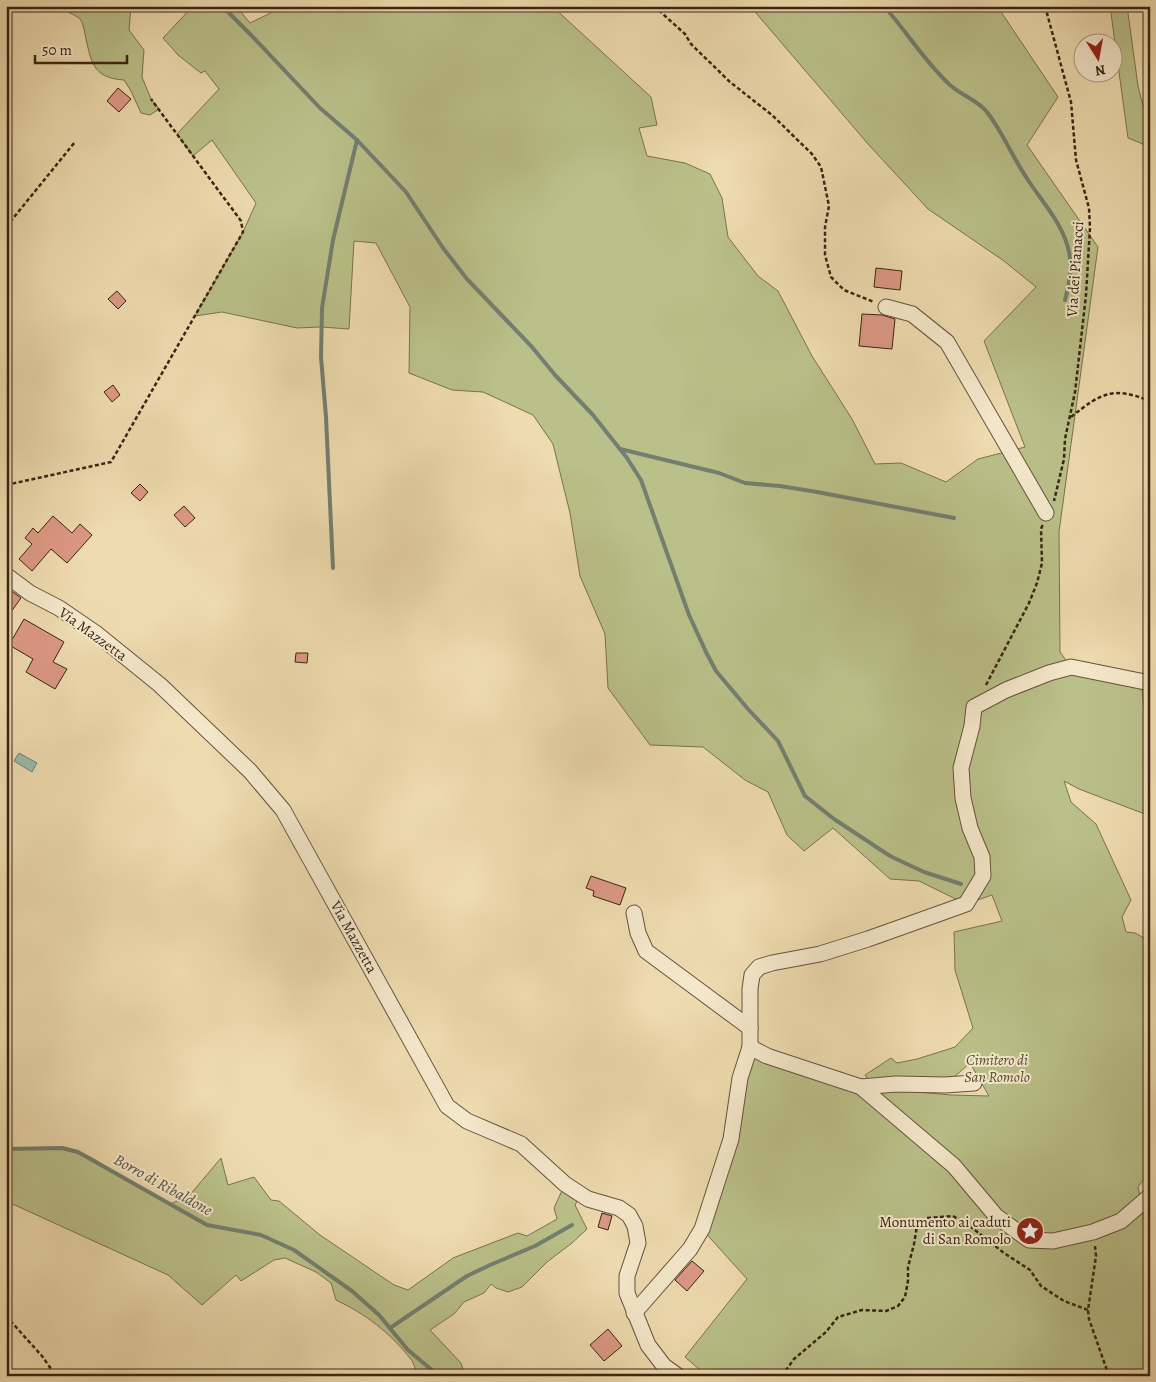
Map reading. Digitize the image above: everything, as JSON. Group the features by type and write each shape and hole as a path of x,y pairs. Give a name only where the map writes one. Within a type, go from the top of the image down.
{"street":[{"path":"886,307 912,314 947,342 1046,513"},
{"name":"Via Mazzetta","path":"6,575 30,594 59,608 96,634 160,685 250,771 283,810 447,1106 467,1121 522,1144 565,1184 588,1199 619,1208 629,1215 635,1226 638,1243 627,1276 627,1292 634,1313"},
{"path":"678,1376 664,1366 648,1345 634,1313 690,1248 702,1229 731,1139 740,1078 750,1047 750,989 752,976 759,967 820,954 868,940 966,904 983,876 982,857 970,828 963,798 961,768 972,726 974,708 1006,690 1049,673 1071,667 1150,683"},
{"path":"634,913 638,933 646,951 750,1028"},
{"path":"750,1047 767,1056 861,1088 954,1166 996,1216 1029,1240 1054,1241 1093,1232 1121,1221 1150,1196"},
{"path":"861,1088 896,1084 945,1085 974,1082"}],"path":[{"path":"654,6 730,82 772,115 812,154 821,167 829,206 825,228 825,255 830,277 844,290 886,307"},
{"name":"Via dei Pianacci","path":"974,708 1029,603 1037,583 1042,563 1041,529 1046,513 1054,500 1064,459 1065,439 1075,392 1086,295 1089,208 1076,160 1071,102 1045,6"},
{"path":"6,485 111,462 243,232 240,221 151,99"},
{"path":"6,227 76,142"},
{"path":"1070,418 1096,399 1110,393 1132,394 1150,401"},
{"path":"782,1376 794,1359 826,1332 838,1317 862,1310 886,1311 898,1306 905,1297 908,1267 917,1226 927,1218 953,1216 1030,1270 1041,1286 1064,1301 1088,1310"},
{"path":"1093,1232 1096,1256 1088,1319 1109,1376"},
{"path":"6,1316 42,1356 56,1376"}],"green space":[{"path":"56,6 131,6 129,30 144,50 142,77 151,99 159,109 150,115 141,113 124,80 113,79 99,72 89,52 80,19"},
{"name":"Cimitero di San Romolo","path":"193,6 236,6 250,23 279,9 291,6 552,6 651,97 657,125 639,128 647,156 685,163 710,174 722,198 728,237 758,276 778,291 812,356 852,419 875,464 901,463 946,482 978,459 1025,447 984,341 1036,287 1004,261 928,209 868,144 750,6 997,6 1058,97 1027,145 1098,247 1059,532 1060,652 1071,667 1141,682 1148,737 1150,740 1150,816 1079,789 1064,781 1071,802 1096,824 1131,900 1122,917 1126,932 1135,933 1150,941 1150,1171 1138,1187 1145,1223 1150,1221 1150,1376 707,1376 685,1357 747,1279 702,1229 750,1047 861,1087 951,1095 989,1096 970,1063 945,1085 873,1086 865,1075 891,1058 897,1063 955,1047 973,1028 955,970 954,932 1002,921 992,895 966,904 919,881 890,879 833,828 804,851 787,835 768,792 745,780 703,747 650,745 608,688 605,634 580,576 570,513 553,444 533,415 483,392 452,390 409,373 410,307 376,243 354,241 349,329 297,328 222,312 195,316 243,232 256,203 212,140 193,156 177,134 219,89 205,71 201,73 178,55 163,38"},
{"path":"1110,6 1127,6 1138,86 1150,121 1150,147 1128,138 1120,82 1124,82 1124,32 1114,32"},
{"path":"62,1148 90,1157 170,1204 189,1196 221,1158 228,1185 254,1177 271,1200 279,1201 320,1235 394,1285 408,1290 453,1258 518,1233 527,1236 557,1219 554,1208 565,1184 581,1194 575,1205 587,1229 547,1262 522,1287 508,1292 491,1284 484,1293 464,1302 454,1314 430,1330 461,1363 465,1376 419,1376 410,1358 394,1340 357,1311 336,1300 331,1283 316,1272 285,1258 274,1260 241,1281 236,1275 202,1305 168,1275 6,1201 6,1149"}],"shaded area":[{"path":"19,753 37,763 32,772 14,761"}],"building":[{"path":"118,88 131,99 119,112 107,101"},
{"path":"876,268 902,271 900,290 874,287"},
{"path":"117,291 126,301 118,309 108,299"},
{"path":"862,314 882,315 895,319 892,349 859,346"},
{"path":"113,385 120,395 112,402 104,392"},
{"path":"140,484 148,492 140,501 131,493"},
{"path":"184,506 195,518 185,527 174,515"},
{"path":"53,516 72,533 80,524 92,535 67,563 51,549 32,571 19,559 32,544 25,538 33,528 38,533"},
{"path":"6,587 21,598 6,619"},
{"path":"24,619 64,642 53,662 67,669 55,689 26,672 33,659 9,645"},
{"path":"296,653 308,653 307,663 295,662"},
{"path":"591,876 626,888 620,905 593,896 594,891 586,888"},
{"path":"602,1213 612,1216 608,1230 598,1227"},
{"path":"692,1261 704,1271 687,1291 675,1280"},
{"path":"608,1329 622,1346 604,1361 590,1345"}],"waterway":[{"path":"222,6 320,108 357,140 406,192 443,248 467,279 593,415 627,458 641,480 689,615 716,671 778,741 805,796 834,819 890,856 924,872 961,884"},
{"path":"884,6 941,76 954,89 979,104 987,112 999,129 1024,175 1053,216 1063,233 1071,264 1065,300"},
{"path":"333,568 326,417 321,357 322,308 333,240 357,140"},
{"path":"620,449 719,473 745,483 817,492 954,518"},
{"name":"Borro di Ribaldone","path":"6,1149 62,1148 78,1152 207,1225 261,1235 294,1250 352,1291 379,1315 408,1350 439,1376"},
{"path":"390,1328 467,1276 535,1246 572,1225"}],"place":[{"name":"Monumento ai caduti di San Romolo","path":"1030,1231"}]}
